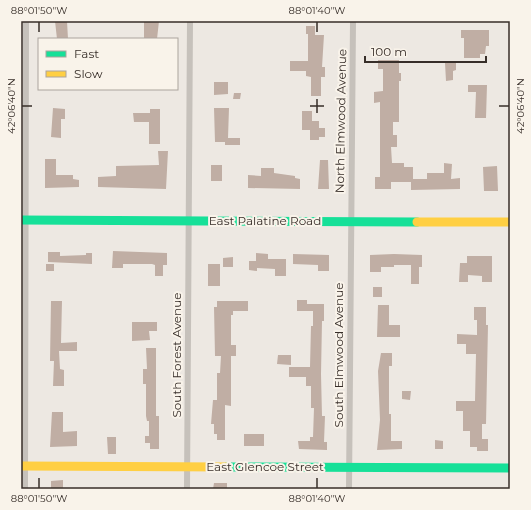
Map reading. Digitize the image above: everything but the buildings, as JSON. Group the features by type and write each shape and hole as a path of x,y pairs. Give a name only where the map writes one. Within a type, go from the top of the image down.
{"main road":[{"name":"East Palatine Road","path":"23,220 510,222"},
{"name":"East Glencoe Street","path":"23,466 510,468"}],"street":[{"path":"25,489 23,466 23,220 26,21"},
{"name":"South Forest Avenue","path":"187,489 190,21"},
{"name":"North Elmwood Avenue","path":"351,222 353,21"},
{"name":"South Elmwood Avenue","path":"349,489 351,222"}],"traffic: fast":[{"path":"21,220 417,222"},
{"path":"227,467 510,468"}],"traffic: slow":[{"path":"417,222 510,222"},
{"path":"21,466 227,467"}]}
